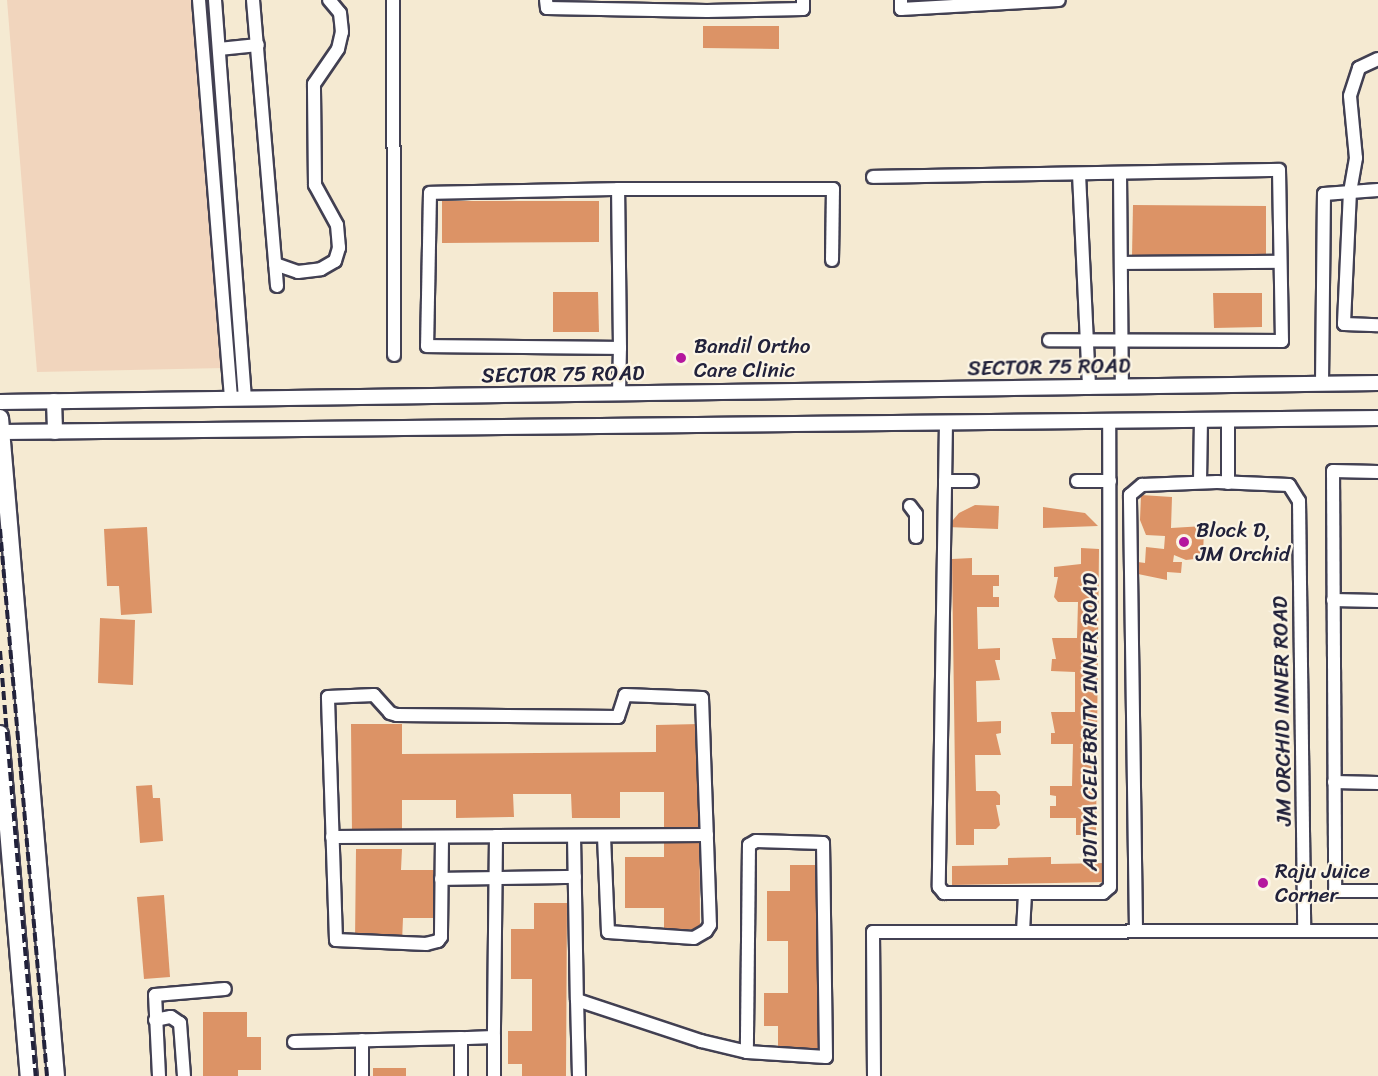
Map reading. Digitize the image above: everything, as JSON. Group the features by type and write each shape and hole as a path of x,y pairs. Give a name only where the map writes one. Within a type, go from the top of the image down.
{"main road":[{"path":"1,425 56,1076"},
{"path":"0,734 29,1076"},
{"path":"22,994 48,993"},
{"path":"24,1017 51,1017"}],"street":[{"path":"199,0 238,399"},
{"path":"215,0 238,399"},
{"path":"253,0 277,286"},
{"path":"275,264 298,272 321,269 335,261 339,248 337,225 315,185 314,84 338,49 342,32 340,13 329,0"},
{"path":"393,0 394,355"},
{"path":"546,0 547,8 707,5 803,9 803,0"},
{"path":"901,0 901,9 1059,0"},
{"path":"219,49 258,45"},
{"path":"1378,59 1359,68 1350,96 1356,158 1350,191 1344,324 1378,325"},
{"path":"873,177 1279,170 1282,341 1122,343 1049,340"},
{"path":"1120,173 1122,387"},
{"path":"1078,174 1089,388"},
{"path":"618,189 619,394"},
{"path":"620,348 427,346 430,193 618,189 833,189 832,260"},
{"path":"1322,383 1324,194 1378,190"},
{"path":"1121,263 1280,262"},
{"name":"SECTOR 75 ROAD","path":"0,402 1378,383"},
{"path":"54,401 55,432"},
{"path":"1,425 55,432 1378,418"},
{"name":"ADITYA CELEBRITY INNER ROAD","path":"946,422 939,887 944,893 1025,894 1103,893 1110,886 1109,420"},
{"path":"1200,482 1201,420"},
{"path":"1228,420 1228,483"},
{"path":"1378,471 1333,471 1335,891 1378,891"},
{"path":"1077,480 1110,481"},
{"path":"945,481 972,481"},
{"name":"JM ORCHID INNER ROAD","path":"1136,930 1130,495 1142,485 1200,482 1289,485 1299,501 1304,930"},
{"path":"910,506 916,514 916,537"},
{"path":"1333,600 1378,601"},
{"path":"442,837 441,937 438,941 426,944 338,941 334,935 328,697 369,695 396,715 618,717 625,694 702,698 710,926 694,938 608,933 604,836"},
{"path":"1334,782 1378,783"},
{"path":"332,837 707,835"},
{"path":"494,1076 496,836"},
{"path":"574,836 579,1076"},
{"path":"577,1000 701,1041 747,1052 827,1056 823,843 756,841 749,845 747,1052"},
{"path":"441,879 575,877"},
{"path":"1023,932 1025,894"},
{"path":"874,1076 873,932 920,934 1136,930 1378,931"},
{"path":"159,1076 153,1000 158,994 225,989"},
{"path":"155,1020 171,1017 180,1023 184,1076"},
{"path":"294,1042 494,1037"},
{"path":"461,1038 461,1076"},
{"path":"362,1040 362,1076"}],"shaded area":[{"path":"7,0 194,0 224,368 37,372"}],"building":[{"path":"703,26 779,26 779,49 703,48"},
{"path":"442,201 599,201 599,242 442,243"},
{"path":"1133,205 1266,206 1266,256 1132,256"},
{"path":"553,292 598,292 599,332 553,332"},
{"path":"1213,293 1262,293 1262,327 1214,328"},
{"name":"Block D, JM Orchid","path":"1141,495 1172,497 1171,528 1204,526 1203,558 1186,560 1174,555 1173,562 1182,562 1181,573 1167,572 1167,580 1138,574 1138,562 1145,563 1146,547 1164,549 1165,536 1146,535 1140,520"},
{"path":"975,505 999,506 998,529 947,527 959,513"},
{"path":"1043,507 1085,513 1098,526 1043,528"},
{"path":"147,527 152,613 121,615 119,586 107,586 104,529"},
{"path":"1081,548 1099,549 1096,835 1076,835 1076,818 1050,818 1050,806 1056,806 1056,796 1050,795 1050,786 1072,786 1073,744 1051,744 1051,733 1055,733 1051,712 1075,712 1075,672 1051,671 1052,659 1056,659 1052,638 1077,638 1078,602 1058,602 1054,597 1058,577 1054,577 1054,567 1081,564"},
{"path":"972,558 972,575 999,575 999,586 993,586 993,597 999,597 999,607 977,607 978,649 1000,648 1000,660 995,660 1000,680 976,681 977,722 1001,721 1001,733 996,734 1001,755 975,755 976,791 996,791 1000,795 1000,805 996,805 1000,825 996,829 974,829 974,845 956,845 952,559"},
{"path":"100,618 135,620 133,685 98,683"},
{"path":"351,724 402,724 402,754 656,752 656,725 699,724 700,929 664,930 664,908 625,908 625,857 664,857 664,792 620,792 620,818 572,818 571,794 513,794 514,817 456,818 456,800 402,800 402,835 352,835"},
{"path":"152,785 153,798 160,798 163,841 140,843 136,786"},
{"path":"356,849 402,849 401,870 440,870 439,918 403,918 402,942 355,941"},
{"path":"1051,857 1051,864 1107,863 1107,882 952,885 952,866 1008,865 1008,858"},
{"path":"790,865 823,865 822,1051 778,1051 778,1026 764,1026 764,993 788,993 788,941 767,941 767,891 790,891"},
{"path":"164,895 170,977 144,979 137,897"},
{"path":"534,903 567,903 566,1076 522,1076 522,1064 508,1064 508,1031 532,1031 532,979 511,979 511,929 534,929"},
{"path":"203,1012 247,1012 247,1037 261,1037 261,1070 238,1070 238,1076 203,1076"},
{"path":"373,1068 406,1068 406,1076 373,1076"}],"railway":[{"path":"0,529 47,1076"},
{"path":"0,651 36,1076"}],"place":[{"name":"Bandil Ortho Care Clinic","path":"681,358"},
{"name":"Block D, JM Orchid","path":"1184,542"},
{"name":"Raju Juice Corner","path":"1263,883"}]}
